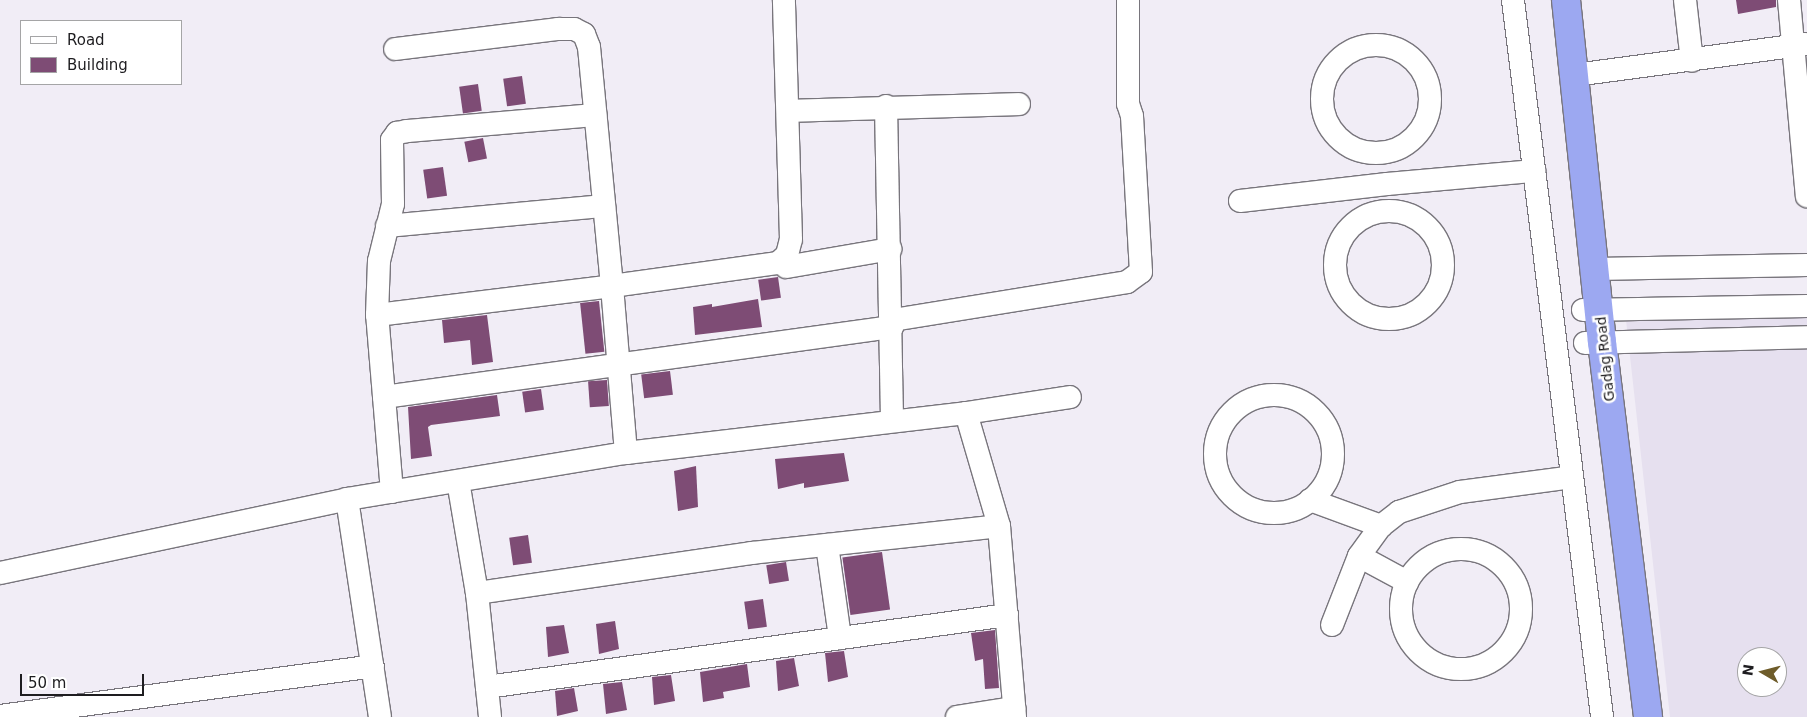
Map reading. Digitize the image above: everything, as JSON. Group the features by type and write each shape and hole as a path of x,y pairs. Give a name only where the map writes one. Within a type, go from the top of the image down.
{"highway":[{"name":"Gadag Road","path":"1549,0 1591,309 1631,717"},
{"name":"Gadag Road","path":"1566,0 1596,269 1591,309"},
{"name":"Gadag Road","path":"1593,342 1648,717"}],"street":[{"path":"377,315 778,263 787,255 791,239 784,0"},
{"path":"892,327 893,320 1127,282 1142,272 1132,116 1128,104 1128,0"},
{"path":"1513,0 1602,717"},
{"path":"1685,0 1692,61"},
{"path":"1789,0 1801,45 1807,196"},
{"path":"395,49 574,29 584,34 588,47 595,114 626,453"},
{"path":"1367,45 1385,46 1402,52 1422,71 1429,89 1429,108 1423,126 1400,148 1382,154 1354,150 1338,139 1324,118 1321,99 1325,80 1335,63 1349,52 1367,45"},
{"path":"1575,76 1801,45"},
{"path":"788,111 886,106 1019,104"},
{"path":"886,106 892,327 892,420"},
{"path":"392,492 377,315 378,261 393,204 392,140 397,133 595,114"},
{"path":"1381,211 1388,184 1382,154"},
{"path":"1240,201 1388,184 1534,171"},
{"path":"387,226 604,206"},
{"path":"1381,211 1399,211 1416,217 1436,237 1443,254 1443,273 1430,302 1414,314 1396,319 1368,315 1352,305 1338,283 1335,265 1338,246 1348,229 1363,217 1381,211"},
{"path":"786,268 890,249"},
{"path":"1596,269 1807,265"},
{"path":"1591,309 1807,306"},
{"path":"384,396 892,327"},
{"path":"1593,342 1807,337"},
{"path":"1264,395 1284,396 1303,403 1324,423 1332,443 1332,464 1326,483 1310,500 1301,508 1270,514 1250,510 1233,498 1218,475 1214,454 1218,434 1229,415 1245,402 1264,395"},
{"path":"0,573 347,499 626,453 892,420 966,413 1070,397"},
{"path":"957,717 1015,713 1008,615 998,526 966,413"},
{"path":"1332,625 1359,556 1381,526 1399,512 1460,492 1572,477"},
{"path":"458,481 477,593 490,717"},
{"path":"347,499 380,717"},
{"path":"1310,500 1381,526"},
{"path":"477,593 828,545 998,526"},
{"path":"828,545 840,638"},
{"path":"1451,548 1471,548 1491,555 1512,577 1520,596 1520,618 1514,638 1488,663 1463,669 1436,665 1419,653 1403,629 1400,608 1408,582 1415,568 1431,555 1451,548"},
{"path":"1359,556 1408,582"},
{"path":"487,687 1008,615"},
{"path":"0,716 373,666"}],"shaded area":[{"path":"1807,312 1807,717 1670,717 1626,320"}],"building":[{"path":"1736,0 1776,0 1776,7 1738,14"},
{"path":"522,76 526,104 507,106 503,79"},
{"path":"478,84 482,111 463,113 459,87"},
{"path":"483,138 487,159 468,162 464,142"},
{"path":"443,167 447,196 427,199 423,170"},
{"path":"778,277 781,298 761,301 758,280"},
{"path":"758,299 762,327 695,335 693,307 712,304 712,307"},
{"path":"599,301 604,352 585,354 580,303"},
{"path":"487,315 493,362 472,365 470,340 444,343 442,320"},
{"path":"670,371 673,395 644,398 641,375"},
{"path":"607,380 609,406 590,407 588,381"},
{"path":"541,389 544,410 525,412 522,392"},
{"path":"497,395 500,416 431,425 428,427 432,456 411,459 408,407"},
{"path":"844,453 849,481 804,488 804,483 778,489 775,459"},
{"path":"696,466 698,507 678,511 674,471"},
{"path":"528,535 532,563 513,565 509,538"},
{"path":"882,552 890,609 850,615 842,558"},
{"path":"786,562 789,581 769,584 766,565"},
{"path":"763,599 767,627 748,629 744,602"},
{"path":"615,621 619,649 599,654 596,624"},
{"path":"564,625 569,653 548,657 546,627"},
{"path":"995,630 999,688 985,689 983,659 975,661 971,633"},
{"path":"844,651 848,677 828,682 825,653"},
{"path":"794,658 799,686 778,691 776,661"},
{"path":"747,664 750,687 723,692 724,698 703,702 700,672"},
{"path":"671,675 675,701 654,705 652,677"},
{"path":"622,682 627,710 606,714 603,684"},
{"path":"574,688 578,711 557,716 555,691"}]}
